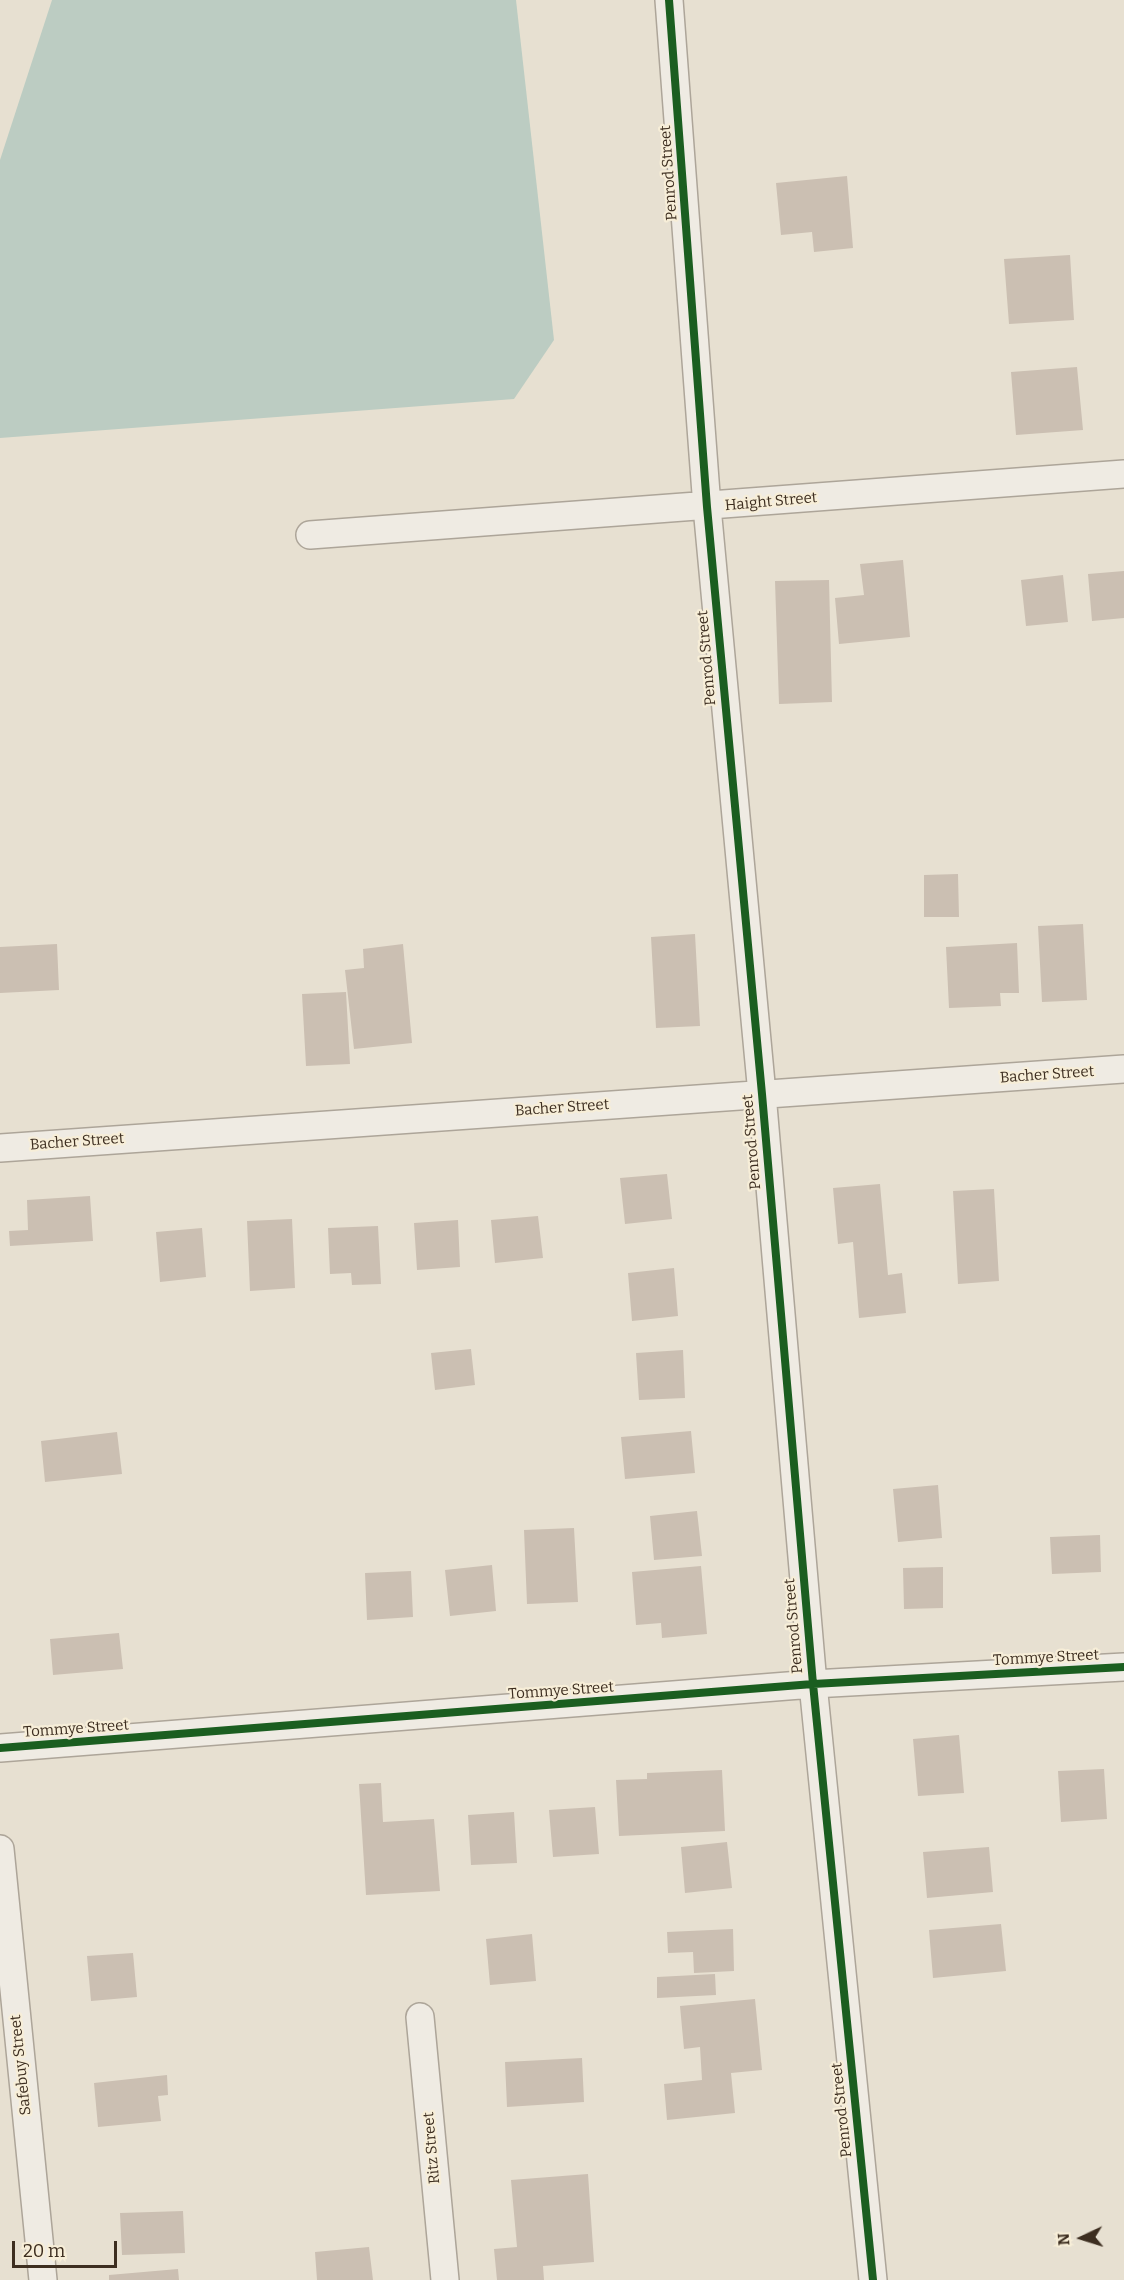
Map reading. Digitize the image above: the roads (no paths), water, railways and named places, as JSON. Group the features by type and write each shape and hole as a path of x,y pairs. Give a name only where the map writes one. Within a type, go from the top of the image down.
{"street":[{"name":"Penrod Street","path":"669,0 707,507 762,1094 813,1684 873,2280"},
{"name":"Haight Street","path":"310,535 1124,474"},
{"name":"Bacher Street","path":"0,1148 1124,1069"},
{"name":"Tommye Street","path":"0,1748 813,1684 1124,1667"},
{"name":"Safebuy Street","path":"0,1849 43,2280"},
{"name":"Ritz Street","path":"420,2017 445,2280"}]}
